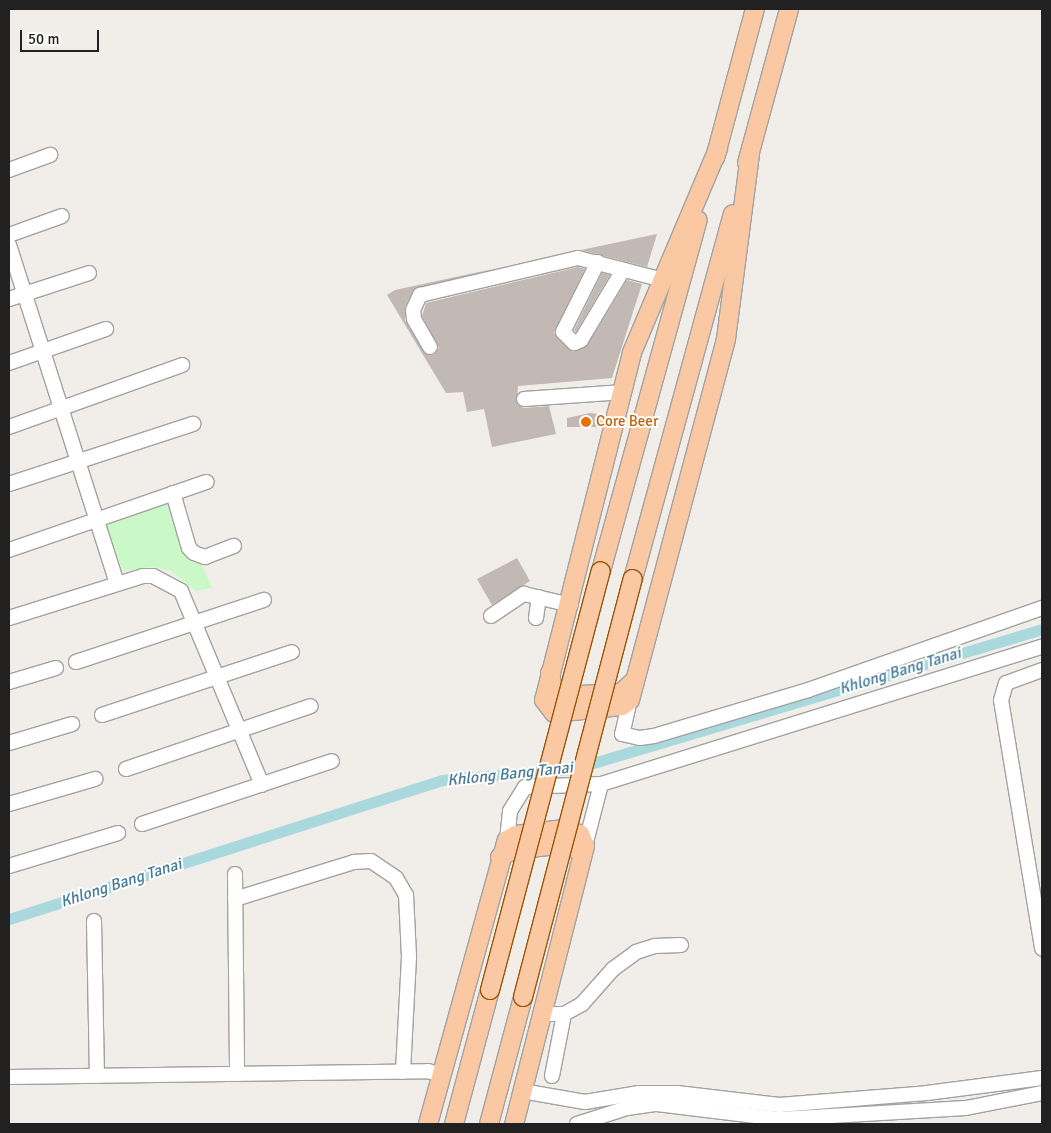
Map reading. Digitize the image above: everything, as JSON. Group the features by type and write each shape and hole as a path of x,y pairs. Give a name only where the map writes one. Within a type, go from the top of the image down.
{"main road":[{"path":"454,1124 601,571 755,9"},
{"path":"489,1124 633,579 789,9"},
{"path":"718,148 632,354 571,605 550,673 544,700 554,713 622,706 630,700 726,339 750,153"},
{"path":"692,363 702,345 711,340 719,346 717,369"},
{"path":"625,387 634,364 644,360 653,369 652,386"},
{"path":"550,673 553,690 560,696 621,692 635,680"},
{"path":"428,1124 500,857 507,840 516,835 562,829 580,834 585,846 514,1124"},
{"path":"500,857 513,850 557,845 575,848 579,852 579,868"}],"street":[{"path":"9,170 50,155"},
{"path":"9,235 62,216"},
{"path":"9,245 42,350 63,408 116,582"},
{"path":"430,347 414,319 413,310 420,295 578,258 663,280"},
{"path":"598,262 563,332 570,342 581,340 623,270"},
{"path":"9,298 89,274"},
{"path":"579,298 601,308"},
{"path":"9,363 106,329"},
{"path":"9,427 182,365"},
{"path":"524,399 625,387"},
{"path":"9,484 193,424"},
{"path":"9,550 207,482"},
{"path":"173,493 189,548 194,553 205,557 234,546"},
{"path":"9,618 116,582 153,576 181,590 262,784"},
{"path":"491,616 516,596 539,597 571,605"},
{"path":"536,618 539,597"},
{"path":"76,662 264,600"},
{"path":"630,700 622,734 640,738 654,736 808,690 1042,608"},
{"path":"507,840 510,811 525,787 601,784 1042,646"},
{"path":"102,715 292,652"},
{"path":"9,682 56,668"},
{"path":"1042,670 1006,683 1001,700 1042,949"},
{"path":"126,769 311,706"},
{"path":"9,743 72,724"},
{"path":"142,824 332,761"},
{"path":"9,804 94,779"},
{"path":"585,846 601,784"},
{"path":"9,866 118,833"},
{"path":"235,899 354,862 371,861 396,878 406,895 409,957 404,1072"},
{"path":"235,874 237,1074"},
{"path":"94,921 97,1076"},
{"path":"542,1014 564,1014 588,999 613,969 636,952 655,946 681,945"},
{"path":"552,1076 564,1014"},
{"path":"9,1077 404,1072 441,1075"},
{"path":"584,1102 582,1122 627,1108 657,1104 719,1110 746,1110 927,1093 1042,1078"},
{"path":"522,1091 584,1102 638,1093 678,1093 722,1097 746,1110 780,1119 982,1106 1042,1093"},
{"path":"927,1093 928,1108"}],"green space":[{"path":"173,498 212,588 196,591 171,571 152,567 122,571 105,519"}],"building":[{"path":"657,234 647,267 581,250"},
{"path":"502,267 414,289 405,307 405,320 425,354 434,355 439,348 422,316 426,303 578,267 585,269 554,333 573,352 588,344 627,280 642,284 612,378 518,386 517,404 524,408 549,406 556,434 492,447 484,409 467,412 463,392 446,393 387,295 395,290"},
{"path":"602,273 610,275 576,332 574,330"},
{"name":"Core Beer","path":"590,413 605,415 602,427 567,427 567,418"},
{"path":"517,558 530,581 492,605 477,579"}],"waterway":[{"name":"Khlong Bang Tanai","path":"9,919 442,780 573,769 1042,629"}],"place":[{"name":"Core Beer","path":"586,422"}]}
